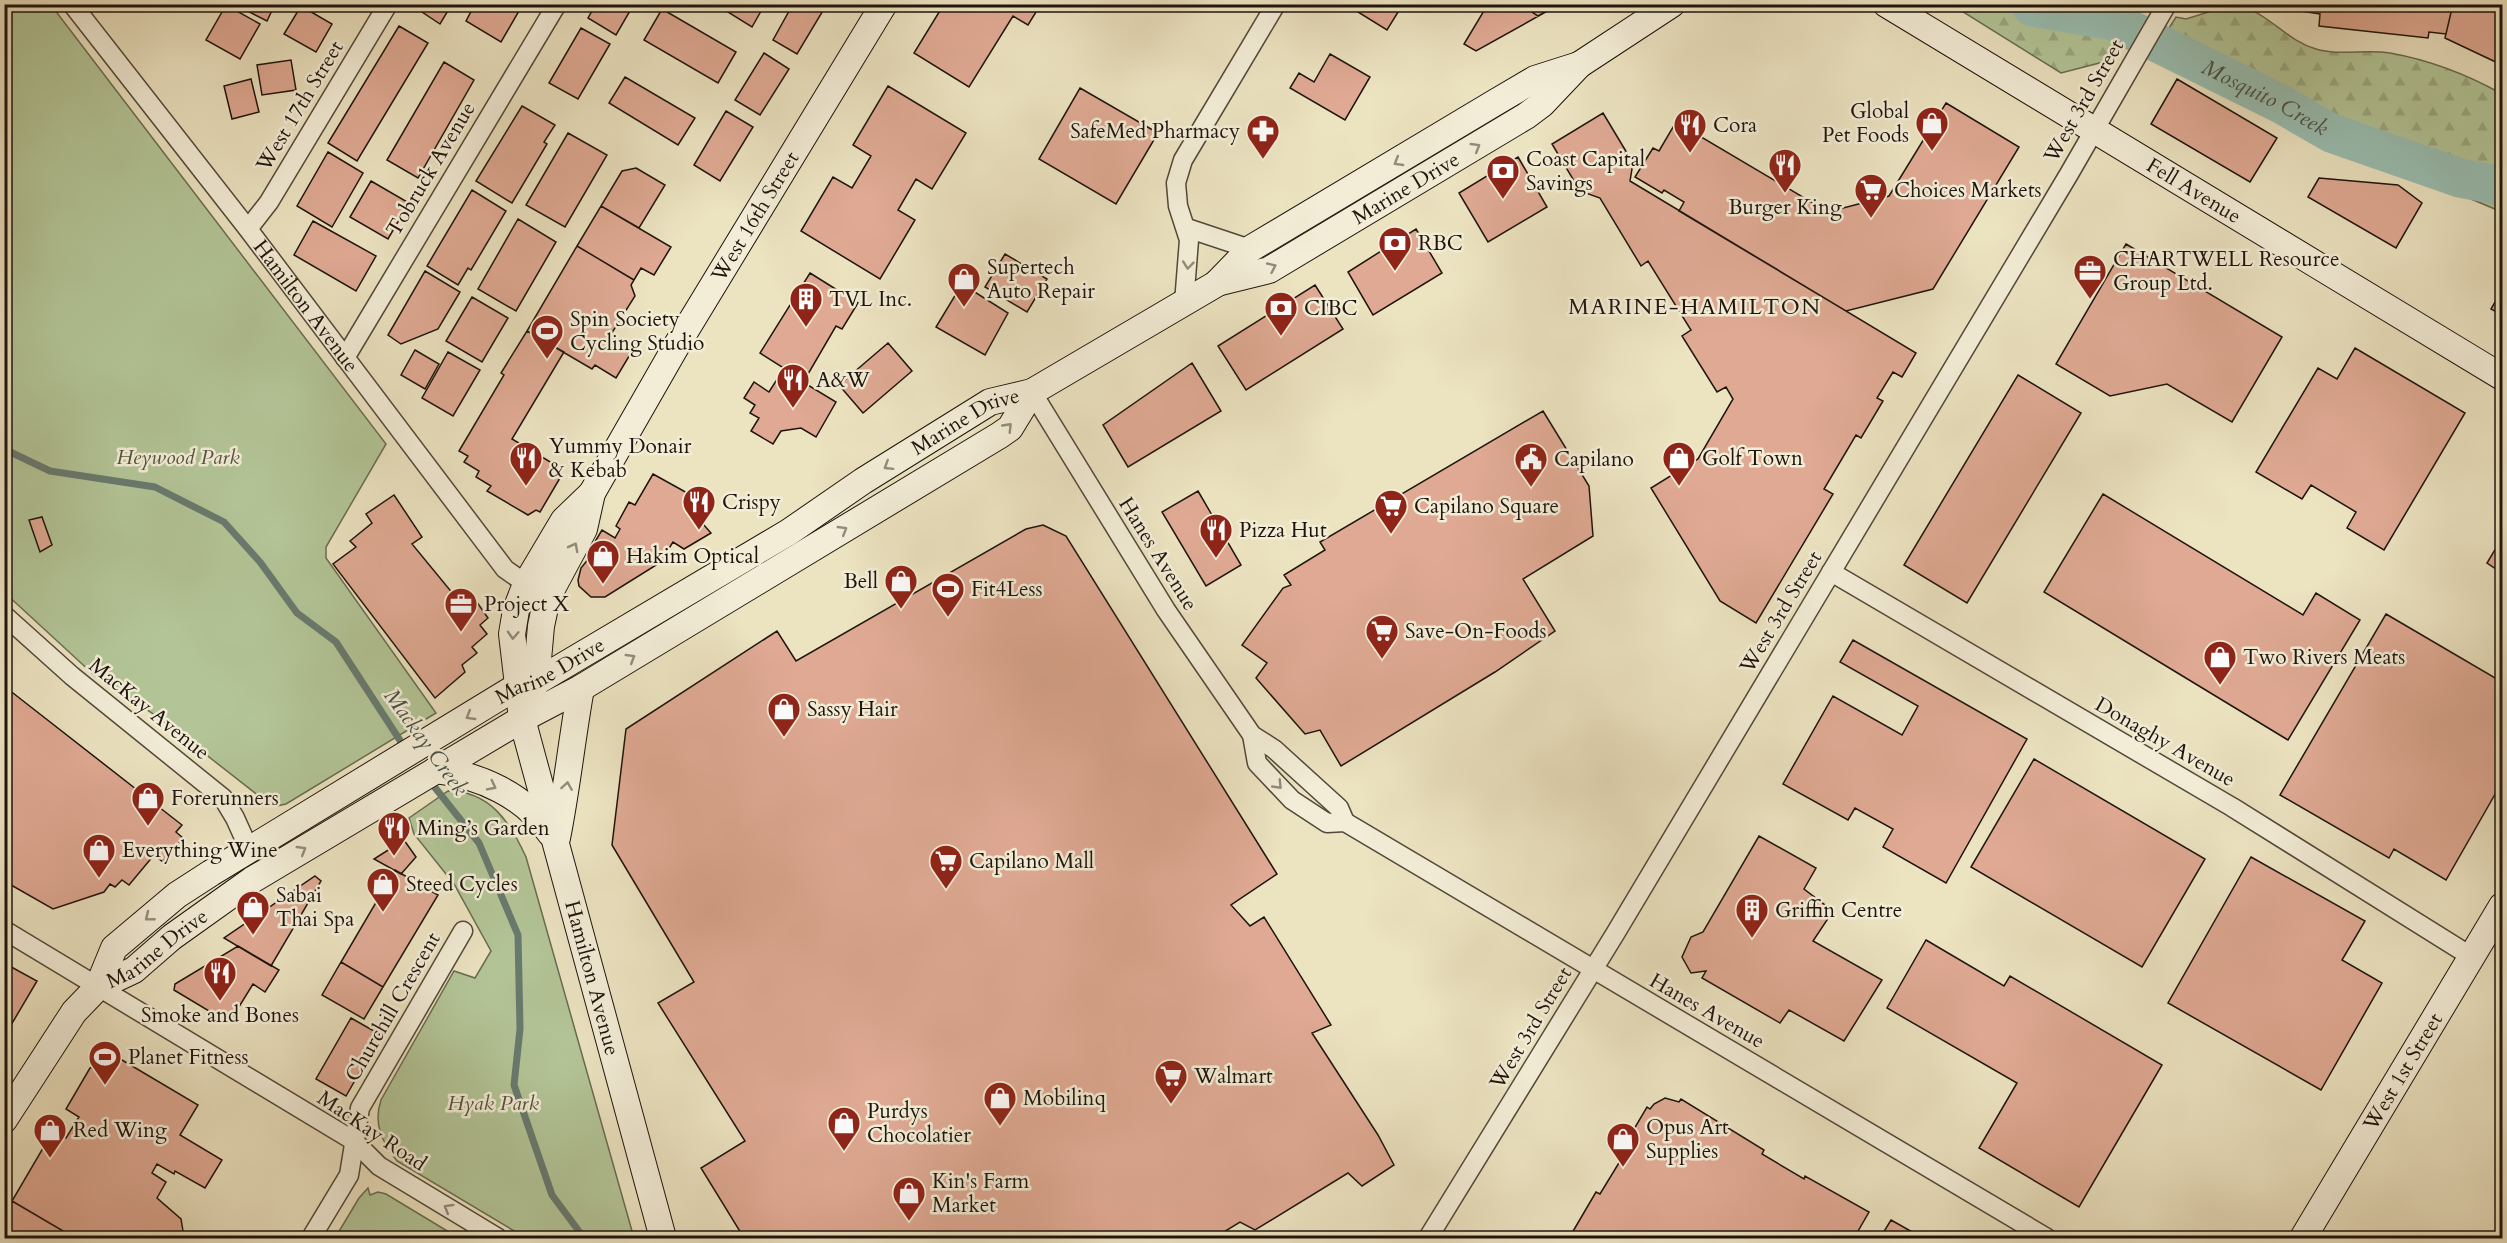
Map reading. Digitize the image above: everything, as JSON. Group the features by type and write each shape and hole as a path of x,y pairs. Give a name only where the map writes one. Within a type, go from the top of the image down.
{"main road":[{"name":"West 16th Street","path":"526,685 512,634 516,610 526,584 564,520 592,493 678,343 884,4"},
{"name":"Marine Drive","path":"1216,284 1269,270 1526,117 1580,65 1671,4"},
{"name":"Fell Avenue","path":"1886,4 2502,377"},
{"name":"Marine Drive","path":"98,987 114,948 177,895 249,849 423,744 789,532 990,402 1032,392 1216,284 1250,249 1527,84 1580,65"},
{"name":"Marine Drive","path":"4,1120 74,1012 98,987 134,970 172,937 252,880 522,718 581,688 1000,435 1010,428 1032,392"},
{"name":"West 16th Street","path":"522,718 526,685 547,598 584,529 592,493"},
{"path":"556,843 568,783 572,739 581,688"},
{"name":"Hamilton Avenue","path":"522,718 663,1239"},
{"path":"436,770 469,775 511,796 540,818 556,843"},
{"name":"West 1st Street","path":"2303,1239 2502,906"}],"street":[{"name":"Hamilton Avenue","path":"72,4 248,229 505,569 547,598"},
{"name":"West 17th Street","path":"248,229 269,202 388,4"},
{"name":"Tobruck Avenue","path":"345,358 556,4"},
{"path":"1184,303 1190,252 1187,228 1178,206 1176,183 1183,160 1276,4"},
{"name":"West 3rd Street","path":"1428,1239 1831,572 2164,10"},
{"path":"1187,228 1250,249"},
{"name":"Hanes Avenue","path":"1032,392 1166,610 1252,735 1257,763 1292,800 1327,823 1346,822 2047,1239"},
{"name":"Donaghy Avenue","path":"1831,572 2232,807 2472,957"},
{"name":"MacKay Avenue","path":"4,615 72,676 223,798 249,849"},
{"name":"MacKay Road","path":"4,930 354,1141 379,1166 498,1239"},
{"name":"Churchill Crescent","path":"311,1239 349,1175 360,1108 463,931"}],"green space":[{"path":"2141,4 2107,61 2061,73 1952,5"},
{"name":"Heywood Park","path":"5,5 51,5 386,444 326,547 326,558 436,713 286,804 277,806 269,804 158,717 94,675 5,593"},
{"path":"2231,5 2254,11 2293,38 2316,49 2334,52 2381,52 2405,56 2448,69 2502,94 2502,212 2307,130 2150,58 2176,17 2186,19"},
{"name":"Hyak Park","path":"448,791 476,796 497,811 513,832 526,857 634,1238 526,1238 397,1161 383,1140 378,1117 381,1100 454,971 475,978 491,951 454,884 414,834 409,818"},
{"path":"368,1188 370,1195 378,1192 386,1194 459,1238 335,1238 359,1198"}],"building":[{"path":"234,4 275,4 267,21"},
{"path":"410,4 452,4 440,24"},
{"path":"475,4 523,4 501,42 466,21"},
{"path":"596,4 634,4 616,35 588,18"},
{"path":"715,4 765,4 752,27"},
{"path":"793,4 817,4 824,9 797,54 773,40"},
{"path":"944,4 1041,4 1028,25 1013,16 969,87 914,53"},
{"path":"1345,4 1403,4 1387,30"},
{"path":"1488,4 1560,4 1476,51 1464,44"},
{"path":"1520,4 1560,4 1538,16"},
{"path":"2283,4 2453,4 2446,34 2429,32 2428,38 2319,26 2320,14 2282,8"},
{"path":"2453,4 2502,4 2502,65 2445,38"},
{"path":"226,5 260,24 240,59 206,40"},
{"path":"301,6 332,24 316,52 284,34"},
{"path":"662,9 736,52 718,83 644,40"},
{"path":"399,26 428,43 357,161 328,143"},
{"path":"581,28 610,44 578,99 549,83"},
{"path":"764,53 789,69 760,115 735,100"},
{"path":"1330,54 1370,77 1345,120 1290,88 1299,73 1314,82"},
{"path":"291,60 296,90 262,95 257,65"},
{"path":"444,62 474,80 418,178 387,160"},
{"path":"625,77 695,118 678,145 609,103"},
{"path":"251,79 259,112 232,119 224,86"},
{"path":"2177,79 2277,138 2250,182 2151,124"},
{"path":"888,86 966,133 932,189 916,179 898,210 915,220 880,279 801,231 833,177 852,188 871,156 853,145"},
{"path":"1080,88 1158,133 1116,204 1039,159"},
{"path":"1946,103 2019,147 1933,289 1846,311 1679,211 1684,202 1664,190 1662,193 1635,177 1653,148 1659,151 1676,122 1828,212 1889,196"},
{"path":"522,106 555,125 544,142 547,144 512,203 476,181"},
{"path":"726,111 753,127 720,181 694,165"},
{"path":"1603,113 1633,163 1630,181 1916,353 1902,377 1893,372 1877,398 1883,401 1861,438 1856,435 1824,489 1833,494 1756,623 1720,601 1651,488 1698,459 1733,399 1726,387 1717,392 1682,336 1691,330 1648,261 1641,266 1600,198 1580,191 1552,144"},
{"path":"568,133 607,155 565,227 526,205"},
{"path":"328,152 363,173 332,227 297,206"},
{"name":"Coast Capital Savings","path":"1518,157 1547,207 1488,242 1459,193"},
{"path":"636,168 665,185 639,228 601,206 622,171"},
{"path":"2319,178 2398,185 2422,203 2396,248 2308,197"},
{"path":"371,181 409,203 388,239 350,217"},
{"path":"472,190 506,211 471,270 468,268 458,285 427,266"},
{"path":"601,206 671,247 654,275 641,268 634,280 577,246"},
{"path":"518,219 556,242 516,311 478,289"},
{"path":"313,221 376,256 356,291 294,255"},
{"name":"RBC","path":"1416,229 1442,273 1373,315 1348,272"},
{"path":"2126,244 2282,337 2232,422 2167,384 2110,396 2056,364"},
{"path":"577,246 634,280 631,285 635,296 608,339 631,353 616,378 595,365 592,369 527,331"},
{"path":"1005,254 1047,279 1027,312 985,287"},
{"path":"425,271 460,292 438,329 401,344 388,335"},
{"name":"TVL Inc.","path":"810,273 858,303 842,329 836,326 804,381 760,353"},
{"path":"962,284 1008,313 985,355 936,327"},
{"name":"CIBC","path":"1315,285 1343,329 1246,390 1218,346"},
{"path":"2502,290 2502,315 2491,309"},
{"path":"472,297 508,318 482,362 446,341"},
{"path":"527,331 564,352 512,439 557,466 554,470 560,478 540,512 536,510 528,515 487,491 491,486 476,477 479,471 464,462 468,456 459,451 504,375 501,373"},
{"path":"888,343 912,371 863,413 839,385"},
{"path":"2355,348 2465,413 2384,550 2347,528 2356,512 2311,485 2302,499 2256,472 2318,368 2337,379"},
{"path":"415,350 439,364 425,389 401,375"},
{"path":"448,352 480,370 453,416 422,398"},
{"path":"1192,363 1221,411 1128,467 1103,425"},
{"name":"A&W","path":"783,370 836,402 816,437 801,428 781,431 773,444 751,431 759,418 750,413 755,405 744,398 754,382 769,392"},
{"path":"2018,375 2081,413 1967,603 1904,565"},
{"path":"1543,411 1589,486 1593,536 1523,579 1555,631 1495,672 1341,766 1320,730 1305,734 1256,678 1267,663 1242,645 1283,588 1291,585 1284,575 1325,550 1320,542"},
{"path":"653,474 709,505 704,513 709,515 703,524 711,533 684,549 673,542 666,553 669,557 605,597 591,597 579,586 578,580 581,568 594,552 590,550 602,530 615,538 620,529 616,526 629,502 635,505"},
{"path":"1198,491 1241,565 1206,586 1162,512"},
{"path":"2103,494 2303,615 2316,593 2360,620 2288,740 2044,592"},
{"path":"394,495 422,537 412,544 463,606 474,598 488,618 480,625 487,634 472,647 477,653 462,665 465,672 435,698 333,564 356,547 350,541 372,523 366,514"},
{"path":"42,517 52,545 40,552 29,520"},
{"name":"Capilano Mall","path":"1043,525 1066,536 1277,874 1231,905 1250,926 1264,917 1331,1025 1312,1033 1378,1135 1394,1165 1362,1186 1348,1173 1255,1230 1240,1222 1214,1238 904,1238 903,1236 899,1238 744,1238 701,1168 745,1141 658,1003 694,982 612,845 626,729 777,631 796,661 1026,529"},
{"path":"2502,538 2502,573 2487,563"},
{"path":"2386,614 2502,682 2502,782 2446,880 2394,849 2389,858 2280,795"},
{"path":"1853,640 2027,739 1946,883 1883,847 1893,829 1855,808 1848,820 1783,784 1833,696 1902,735 1918,706 1840,662"},
{"path":"4,686 182,825 176,832 183,838 163,862 154,855 129,885 122,880 115,887 110,884 104,892 53,909 4,881"},
{"path":"2034,759 2205,859 2142,967 1971,867"},
{"name":"Griffin Centre","path":"1759,836 1816,868 1804,889 1833,911 1813,941 1882,980 1844,1041 1789,1010 1780,1023 1702,978 1706,971 1691,973 1682,957 1691,937 1703,932"},
{"path":"404,840 416,857 401,874 374,859"},
{"path":"2251,857 2365,921 2342,960 2382,983 2321,1090 2168,1003"},
{"path":"395,870 438,895 383,987 341,962"},
{"path":"315,876 321,881 271,966 224,938"},
{"path":"1926,940 2004,986 2010,976 2162,1065 2079,1207 1979,1148 2017,1083 1887,1008"},
{"path":"238,946 279,970 265,992 253,984 229,1023 174,990 175,984"},
{"path":"341,962 383,987 364,1019 322,995"},
{"path":"4,963 37,981 4,1037"},
{"path":"351,1018 381,1035 346,1096 316,1079"},
{"path":"122,1060 198,1105 180,1135 222,1160 205,1188 157,1164 152,1173 166,1182 157,1198 181,1219 183,1231 176,1238 75,1238 12,1201 53,1131 66,1138 79,1117 66,1109 90,1068"},
{"path":"1665,1098 1679,1102 1681,1099 1764,1150 1762,1154 1804,1179 1805,1176 1869,1212 1854,1238 1574,1238 1572,1233 1596,1192 1600,1194 1625,1153 1621,1151 1647,1107 1650,1109"},
{"path":"12,1201 75,1238 4,1238 4,1214"},
{"path":"1891,1220 1923,1238 1880,1238"}],"waterway":[{"name":"Mosquito Creek","path":"2030,4 2032,7 2113,21 2281,104 2331,133 2460,178 2502,186"},
{"name":"Mackay Creek","path":"4,449 50,471 155,487 224,522 260,562 297,613 336,642 405,748"},
{"name":"Mackay Creek","path":"429,780 479,843 518,935 520,1029 514,1085 552,1195 584,1238"}],"place":[{"name":"Global Pet Foods","path":"1932,152"},
{"name":"Cora","path":"1690,154"},
{"name":"SafeMed Pharmacy","path":"1263,160"},
{"name":"Burger King","path":"1785,194"},
{"name":"Coast Capital Savings","path":"1503,200"},
{"name":"Choices Markets","path":"1871,219"},
{"name":"RBC","path":"1395,272"},
{"name":"CHARTWELL Resource Group Ltd.","path":"2090,300"},
{"name":"Supertech Auto Repair","path":"964,308"},
{"name":"TVL Inc.","path":"806,328"},
{"name":"CIBC","path":"1281,337"},
{"name":"Spin Society Cycling Studio","path":"547,360"},
{"name":"A&W","path":"793,409"},
{"name":"Yummy Donair & Kebab","path":"526,487"},
{"name":"Golf Town","path":"1679,487"},
{"name":"Capilano","path":"1531,488"},
{"name":"Crispy","path":"699,531"},
{"name":"Capilano Square","path":"1391,535"},
{"name":"Pizza Hut","path":"1216,559"},
{"name":"Hakim Optical","path":"603,585"},
{"name":"Bell","path":"901,610"},
{"name":"Fit4Less","path":"948,618"},
{"name":"Project X","path":"461,633"},
{"name":"Save-On-Foods","path":"1382,660"},
{"name":"Two Rivers Meats","path":"2220,686"},
{"name":"Sassy Hair","path":"784,738"},
{"name":"Forerunners","path":"148,827"},
{"name":"Ming’s Garden","path":"394,857"},
{"name":"Everything Wine","path":"99,879"},
{"name":"Capilano Mall","path":"946,890"},
{"name":"Steed Cycles","path":"383,913"},
{"name":"Sabai Thai Spa","path":"253,936"},
{"name":"Griffin Centre","path":"1752,939"},
{"name":"Smoke and Bones","path":"220,1002"},
{"name":"Planet Fitness","path":"105,1086"},
{"name":"Walmart","path":"1171,1105"},
{"name":"Mobilinq","path":"1000,1127"},
{"name":"Purdys Chocolatier","path":"844,1152"},
{"name":"Red Wing","path":"50,1159"},
{"name":"Opus Art Supplies","path":"1623,1168"},
{"name":"Kin's Farm Market","path":"909,1222"}],"district":[{"name":"MARINE-HAMILTON","path":"1695,307"}]}
